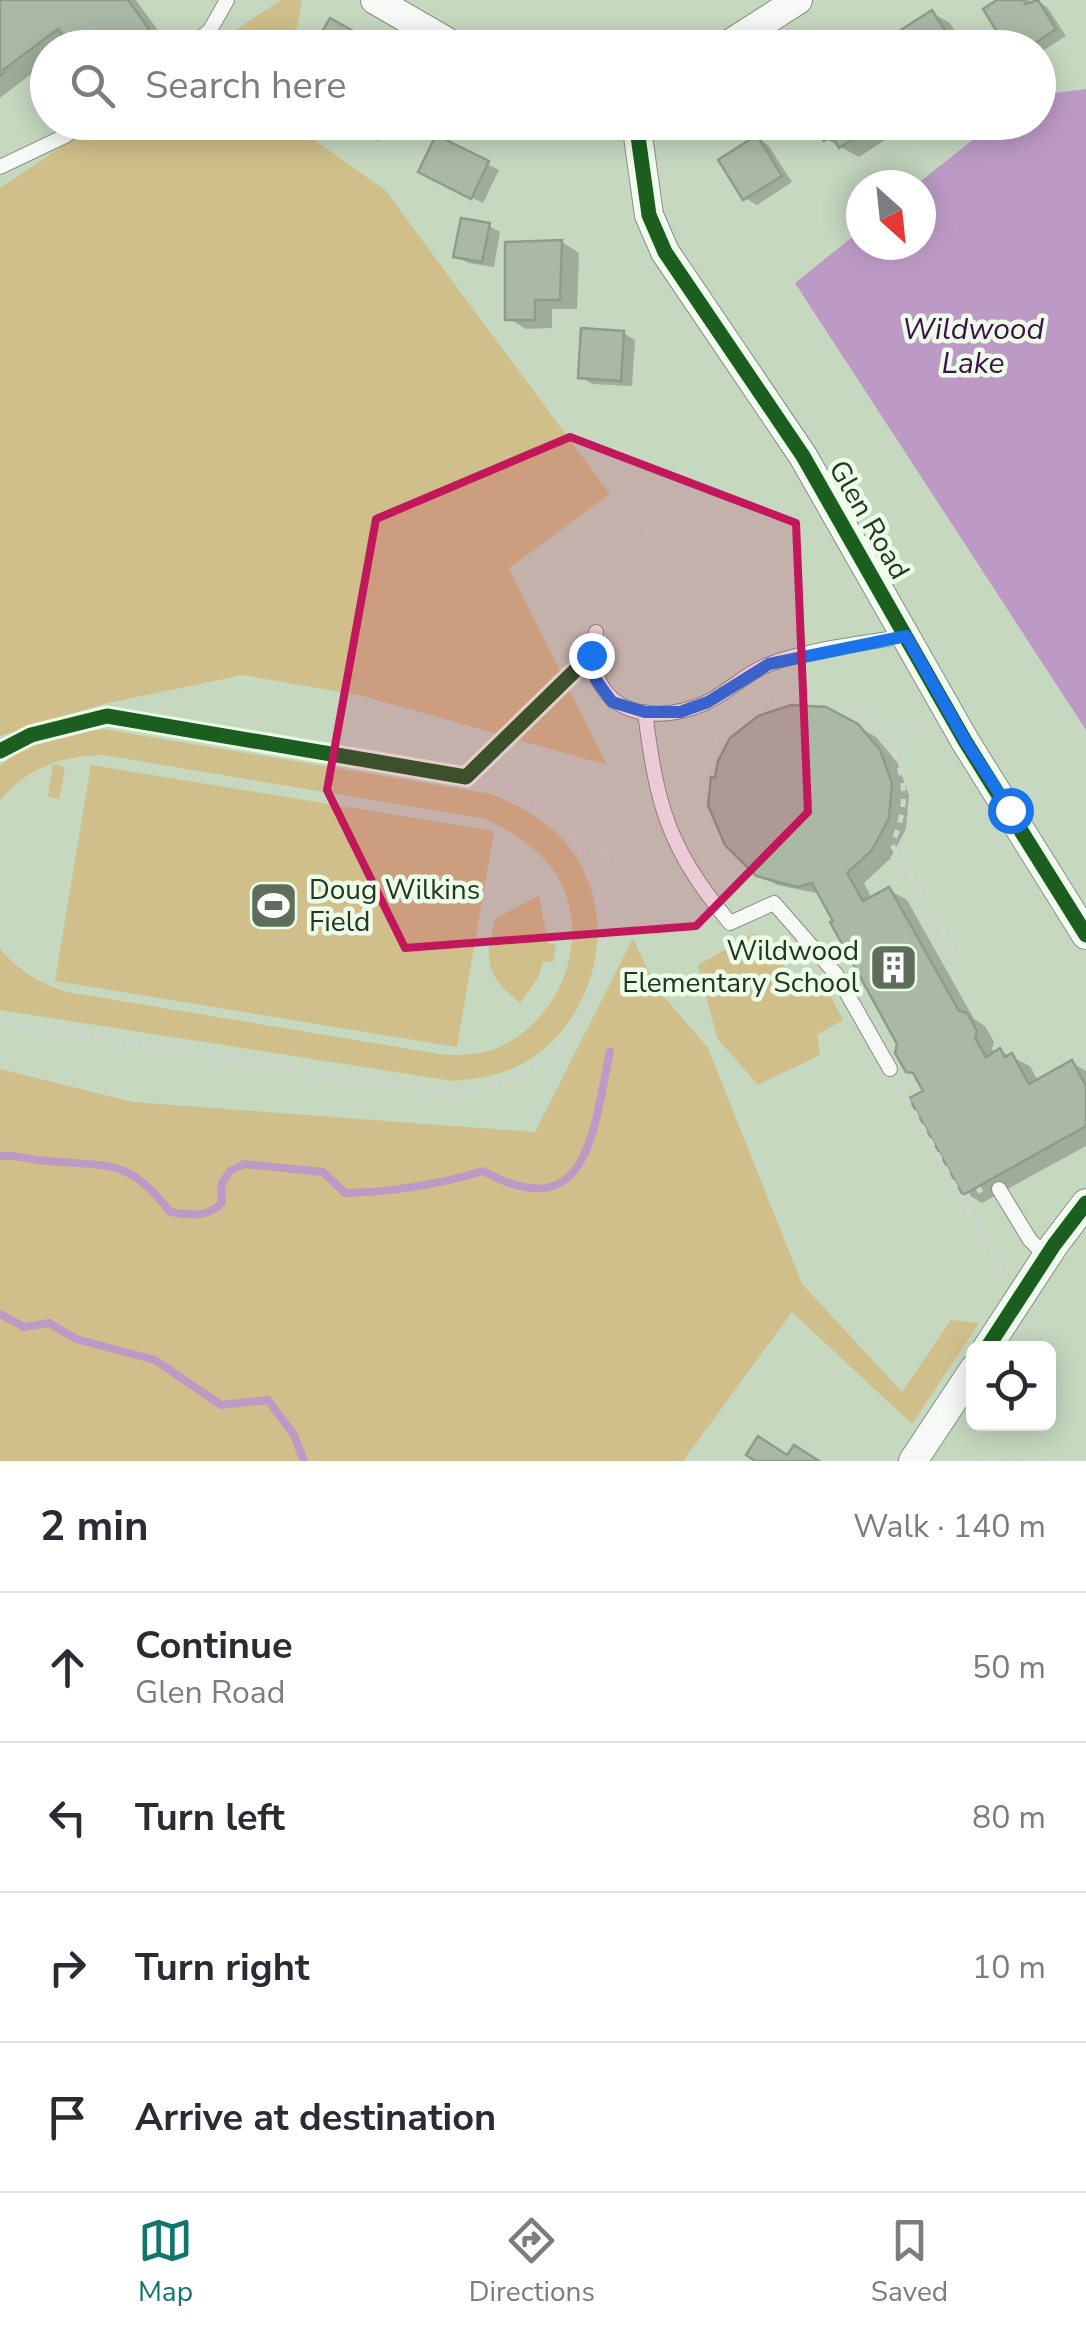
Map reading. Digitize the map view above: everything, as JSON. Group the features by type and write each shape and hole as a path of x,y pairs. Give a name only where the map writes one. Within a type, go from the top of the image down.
{"street":[{"path":"375,0 427,30"},
{"path":"751,30 798,0"},
{"name":"Glen Road","path":"639,140 649,215 666,252 803,456 966,742 1086,935"},
{"path":"992,1341 1086,1204"},
{"path":"913,1461 966,1381"}],"lane":[{"path":"210,30 227,0"},
{"path":"0,167 58,140"},
{"path":"596,632 591,655 596,680 612,702 645,712 680,712 708,702 769,664 906,636"},
{"path":"645,712 655,789 669,832 699,885 730,923 774,903 836,974 890,1069"},
{"path":"999,1189 1030,1240 1046,1257"}],"path":[{"path":"646,528 650,536"},
{"path":"706,869 702,860 714,853 700,805 701,776 720,730 757,702 790,692 819,694"},
{"path":"846,701 866,713 891,744 905,778 902,823 892,845 959,962"},
{"path":"891,744 924,723"},
{"path":"466,777 480,764"},
{"path":"447,774 521,794 570,832 648,872 690,868"},
{"path":"0,1022 452,1093 496,1085 534,1069 573,1033 594,998 604,958 604,913 596,878 570,832"},
{"path":"890,1069 1010,1286"}],"highlighted area":[{"path":"570,437 796,523 808,812 696,926 405,948 327,790 376,519"}],"shaded area":[{"path":"281,0 302,0 296,30 236,30"},
{"path":"72,140 314,140 385,190 610,494 509,568 607,765 359,695 243,675 107,703 0,736 0,188"},
{"path":"103,729 491,794 536,816 572,851 587,878 596,908 593,969 583,998 546,1047 520,1065 504,1072 453,1081 0,1010 0,949 30,976 67,992 463,1055 492,1050 515,1039 534,1023 562,981 570,957 572,932 570,907 561,883 529,845 485,819 104,755 46,766 21,780 0,801 0,766 11,757 48,739"},
{"path":"53,764 65,767 59,799 48,797"},
{"name":"Doug Wilkins Field","path":"91,765 494,831 457,1047 55,981"},
{"path":"539,895 548,943 556,945 553,962 543,962 538,978 520,1003 490,966 491,933 495,919"},
{"path":"755,933 807,992 825,986 843,1020 817,1035 820,1055 758,1085 717,1038 698,965"},
{"path":"633,938 655,986 708,1048 802,1284 902,1392 951,1320 979,1323 912,1424 792,1312 683,1461 0,1461 0,1069 133,1102 535,1132"}],"water":[{"name":"Wildwood Lake","path":"1086,89 1086,730 795,283 846,242 846,260 936,260 935,170 973,140 1056,140 1056,93"}],"building":[{"path":"0,0 128,0 149,29 30,30 30,50 0,76"},
{"path":"997,0 1023,0 1026,4 1038,0 1056,29 996,30 983,9"},
{"path":"932,10 945,30 901,30"},
{"path":"330,18 351,30 323,30"},
{"path":"434,140 446,140 489,161 471,199 418,172"},
{"path":"749,140 760,140 782,176 743,200 718,160"},
{"path":"834,140 851,140 839,148"},
{"path":"461,218 490,223 482,262 453,257"},
{"path":"562,240 560,300 535,300 535,320 505,320 505,242"},
{"path":"581,328 624,331 621,381 578,378"},
{"name":"Wildwood Elementary School","path":"791,705 826,707 858,724 880,750 892,783 889,818 872,850 847,873 863,901 889,887 959,1011 967,1013 986,1057 1000,1048 1005,1057 1012,1053 1029,1084 1072,1060 1086,1086 1086,1126 963,1195 909,1098 923,1091 895,1053 897,1044 812,883 797,887 756,876 725,845 708,805 711,777 715,778 718,761 730,738 758,716"},
{"path":"758,1436 787,1455 794,1445 819,1461 755,1461 746,1455"}],"waterway":[{"path":"0,1156 116,1168 142,1182 170,1212 191,1214 210,1211 222,1203 221,1185 230,1171 244,1164 323,1172 345,1193 415,1187 483,1171 518,1186 546,1188 566,1179 591,1139 610,1052"},
{"path":"0,1314 24,1327 49,1323 76,1339 155,1360 221,1405 268,1400 294,1435 304,1461"}],"cycle path":[{"path":"639,140 649,215 665,252 803,456 965,741 1086,935"},
{"path":"0,751 31,735 107,716 466,777 591,655"},
{"path":"992,1341 1086,1203"}],"place":[{"name":"Doug Wilkins Field","path":"274,906"},
{"name":"Wildwood Elementary School","path":"894,967"}],"route":[{"path":"591,655 596,680 612,702 645,712 680,712 708,702 769,664 906,636 1010,810"}]}
